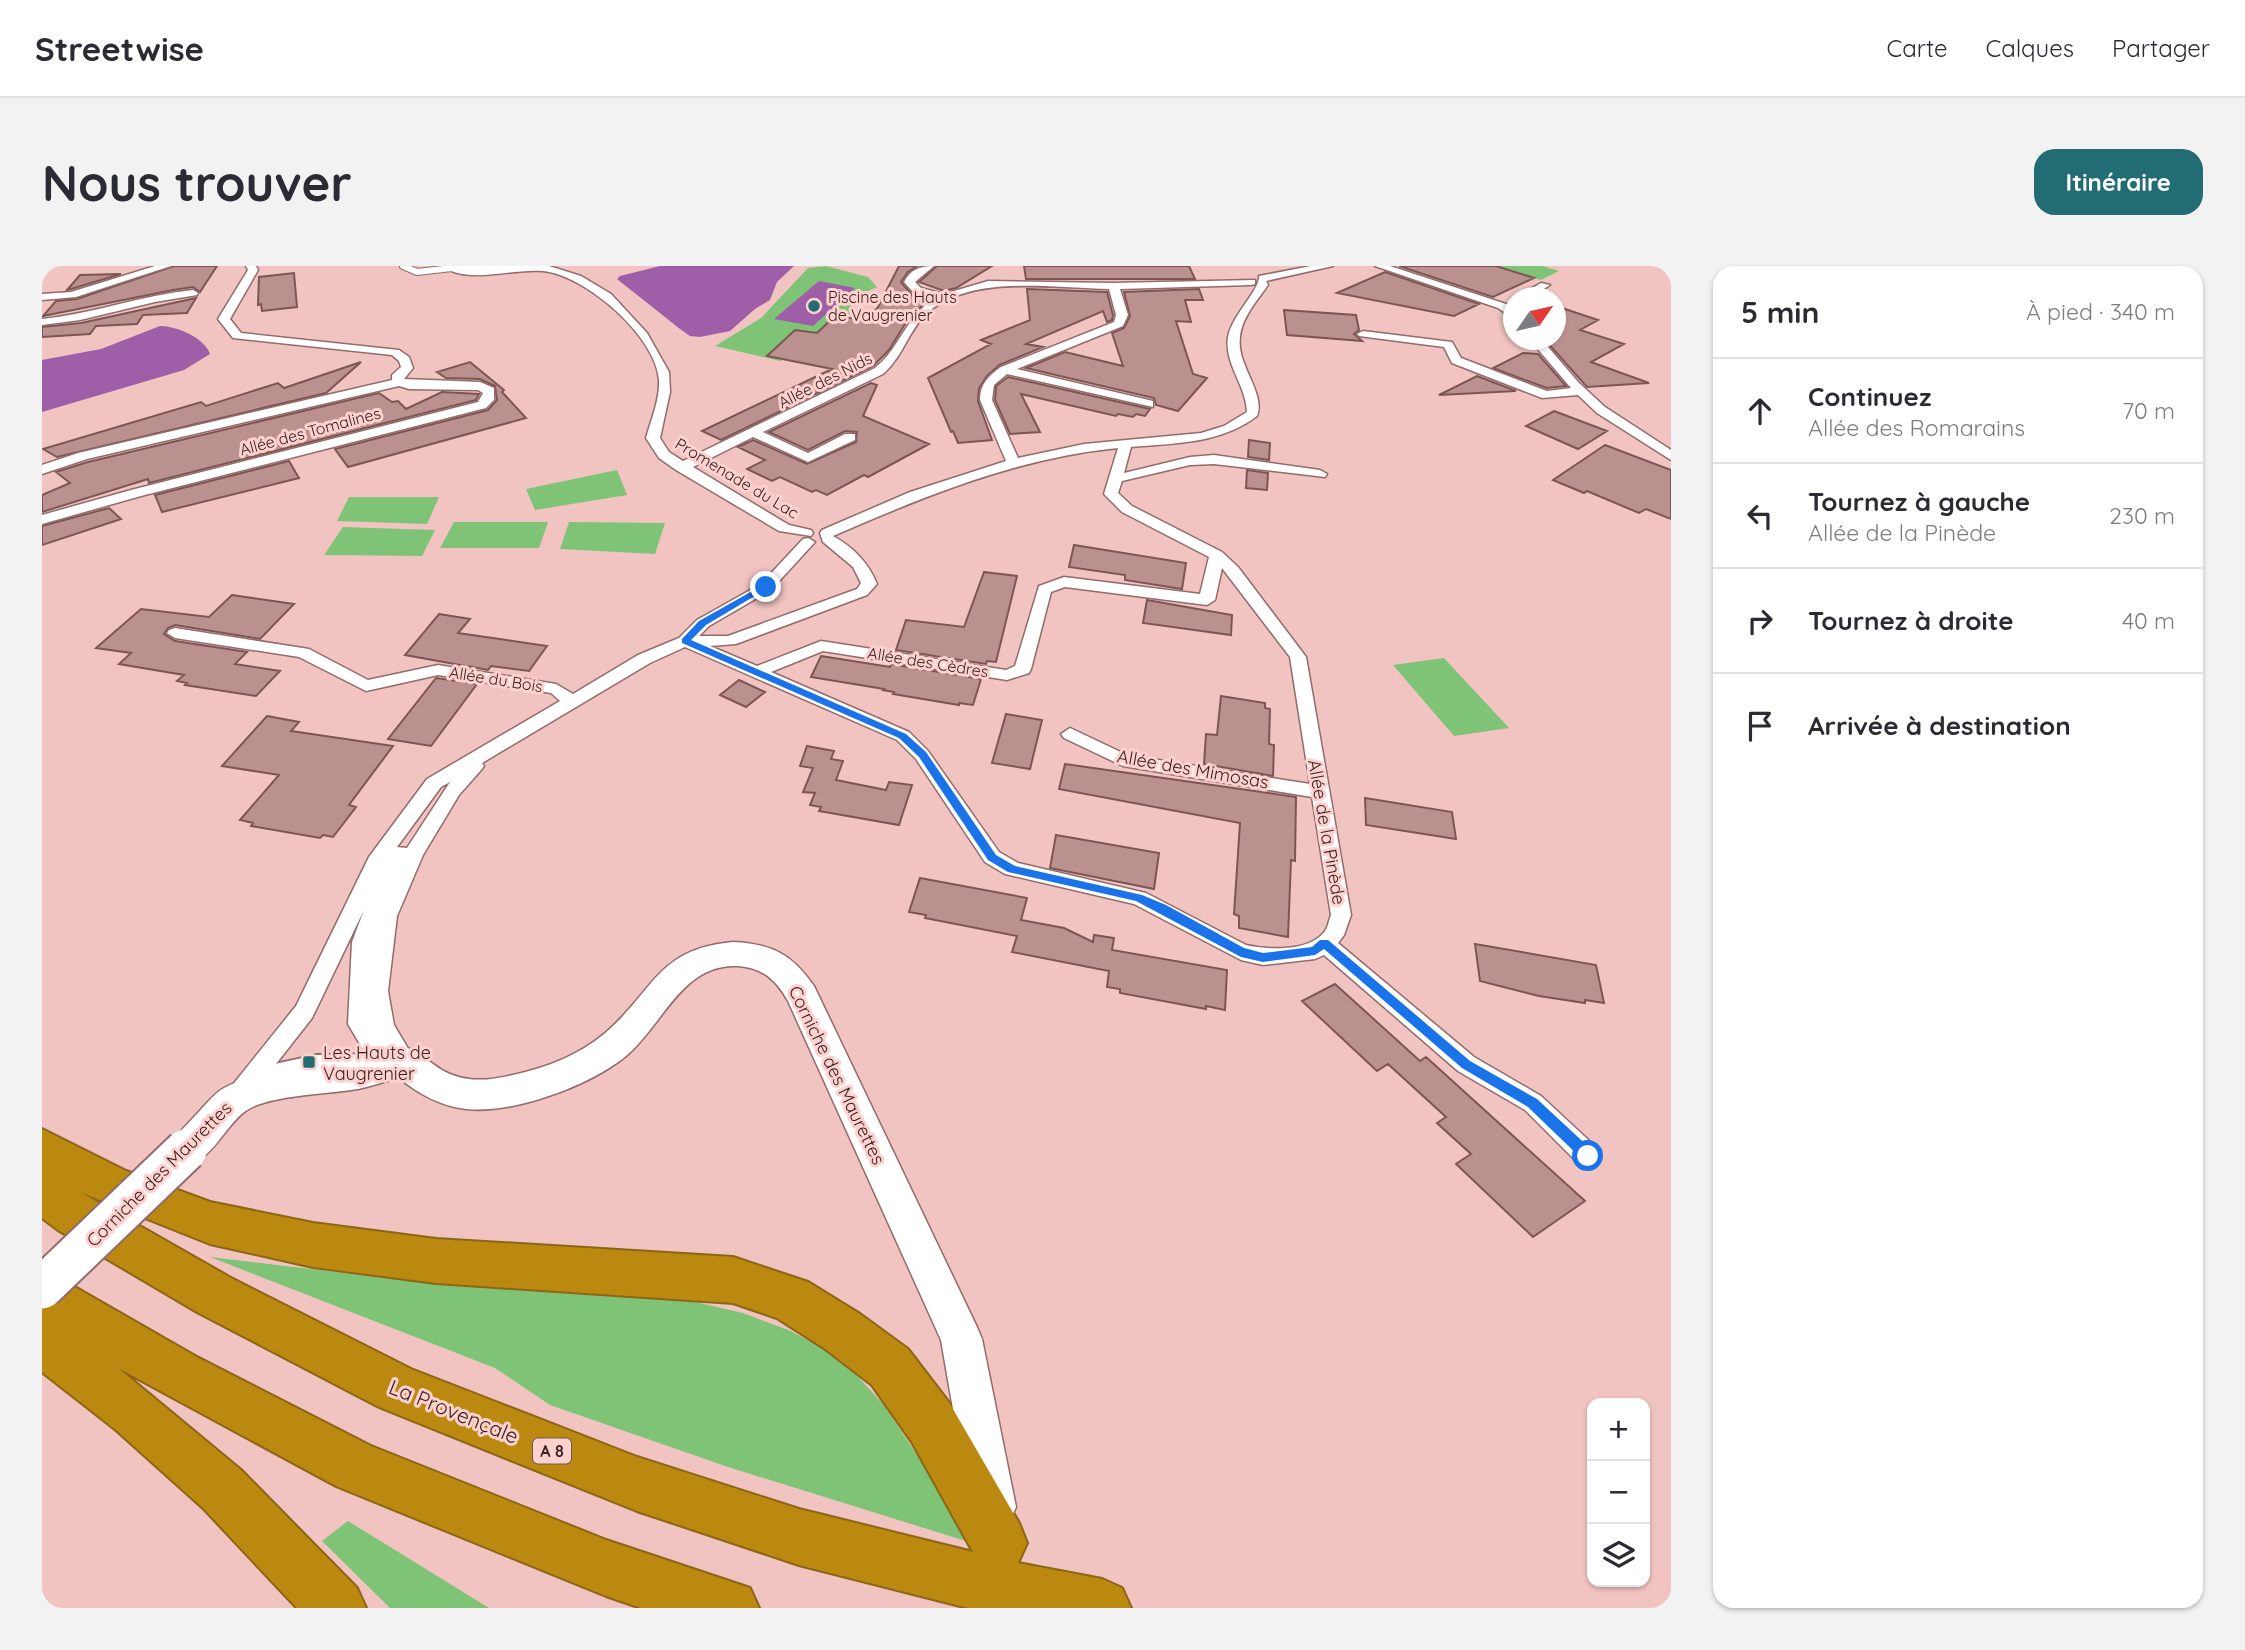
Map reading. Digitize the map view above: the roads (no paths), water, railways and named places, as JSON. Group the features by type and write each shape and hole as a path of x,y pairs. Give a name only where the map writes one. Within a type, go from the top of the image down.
{"highway":[{"path":"42,1149 111,1186 198,1219 313,1245 436,1261 733,1280 791,1299 842,1331 890,1367 931,1423 999,1543"},
{"name":"La Provençale","path":"42,1191 74,1215 214,1295 397,1389 611,1474 799,1537 1050,1600 1102,1608"},
{"path":"42,1295 177,1374 355,1467 606,1568 730,1608"},
{"path":"42,1341 134,1412 222,1489 337,1608"}],"street":[{"path":"42,297 72,295 166,266"},
{"path":"251,266 253,270 224,319 237,336 395,352 405,360 407,368 396,378 400,382"},
{"path":"929,266 913,275 909,282 917,290 946,298"},
{"path":"685,641 730,641 862,592 869,584 866,573 844,548 827,536 916,494 1013,461 1126,443 1185,439 1220,433 1241,425 1254,413 1254,399 1238,368 1232,339 1242,312 1264,285 1237,266"},
{"name":"Allée des Nids","path":"681,467 879,371 894,360 915,319 946,298 988,284 1146,286 1256,280 1328,266"},
{"path":"1380,266 1503,303"},
{"name":"Promenade du Lac","path":"449,267 545,268 578,274 607,295 639,327 659,361 665,380 653,438 664,455 784,528 807,538 816,530 827,536"},
{"path":"1144,269 1146,286"},
{"path":"1541,287 1545,285"},
{"path":"1013,461 986,400 985,390 990,380 1005,370 1119,324 1122,315 1114,286"},
{"path":"42,323 66,321 153,297 193,293"},
{"path":"1363,334 1448,344 1456,360 1546,395 1581,391"},
{"path":"1545,350 1601,410 1671,457"},
{"path":"1005,370 1149,404"},
{"name":"Allée des Tomalines","path":"42,470 83,456 400,382 409,385 480,386 490,391 488,400 482,405 136,493 42,520"},
{"path":"755,433 808,458 850,437"},
{"path":"1126,443 1116,478 1130,477 1185,461 1206,459 1320,474"},
{"name":"Allée de la Pinède","path":"1116,478 1111,494 1127,509 1217,555 1233,569 1298,657 1341,915 1334,935 1324,943"},
{"path":"245,1086 304,1012 379,857 434,783 644,659 685,641 702,623 766,587 807,538"},
{"name":"Allée des Cèdres","path":"754,673 821,646 1007,675 1023,668 1044,589 1065,582 1207,600 1217,555"},
{"name":"Allée du Bois","path":"175,633 303,653 366,686 438,670 556,689 573,702"},
{"path":"685,641 903,736 922,755 992,858 1012,869 1139,898 1163,908 1241,952 1263,957 1315,951 1324,943 1466,1064 1533,1103 1588,1156"},
{"name":"Allée des Mimosas","path":"1070,734 1123,760 1320,792"},
{"path":"405,1062 376,1052 359,1024 363,942 393,861 432,824 453,791 488,751"},
{"path":"245,1086 255,1059 334,949"},
{"name":"Corniche des Maurettes","path":"42,1288 186,1150 245,1086 278,1086 358,1074 405,1062 424,1078 451,1091 482,1094 516,1089 594,1062 638,1022 681,971 723,954 743,953 763,958 786,972 802,995 961,1339 999,1543"}],"lane":[{"path":"402,266 416,272 449,267"}],"place":[{"name":"Piscine des Hauts de Vaugrenier","path":"814,306"},
{"name":"Les Hauts de Vaugrenier","path":"309,1062"}]}
